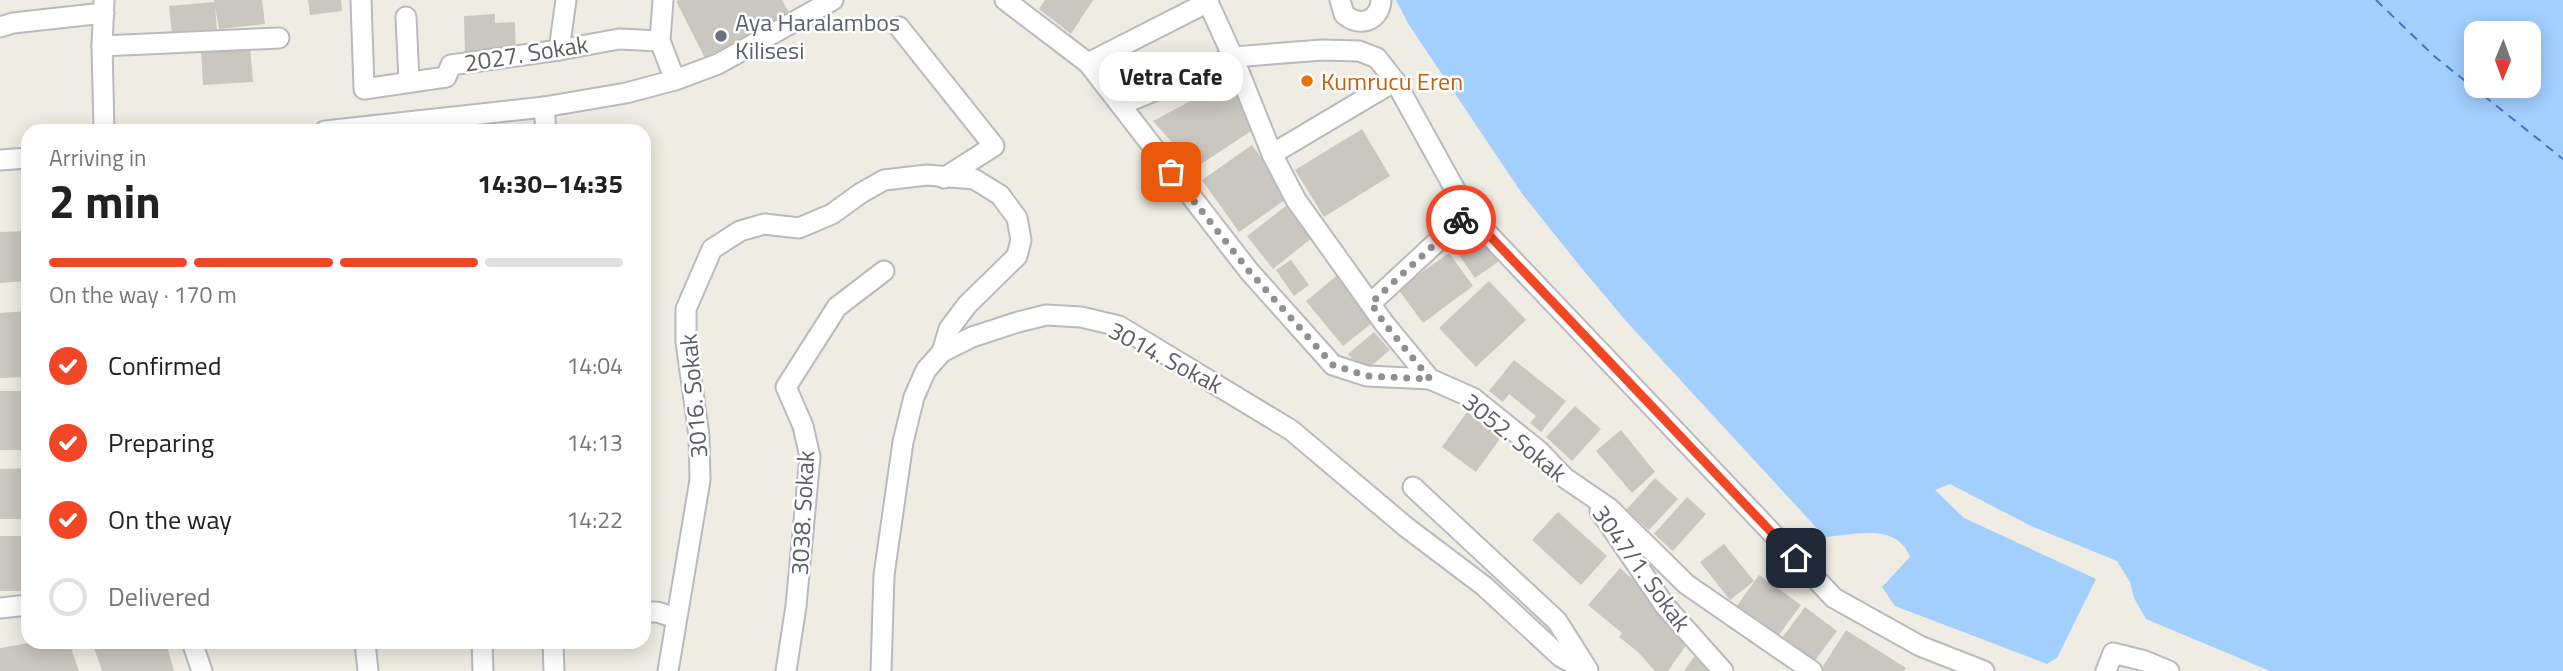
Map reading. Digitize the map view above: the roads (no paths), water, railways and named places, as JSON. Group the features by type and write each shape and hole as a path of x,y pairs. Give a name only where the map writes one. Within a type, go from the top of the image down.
{"street":[{"name":"2027. Sokak","path":"361,0 364,89 446,77 451,65 619,39 660,41"},
{"path":"559,50 566,0"},
{"path":"663,0 660,41 675,79"},
{"path":"389,124 544,107 626,93 718,64 833,0"},
{"path":"1339,0 1344,14 1354,22 1374,18 1381,0"},
{"path":"1008,1 1088,63 1249,271 1333,365 1367,376 1430,379"},
{"path":"1088,63 1207,1"},
{"name":"3052. Sokak","path":"1207,1 1233,57 1272,155 1296,200 1384,323 1430,379 1473,398 1539,451 1565,478 1609,508 1686,584 1812,671"},
{"path":"0,27 104,7 104,124"},
{"path":"406,18 409,81"},
{"path":"899,27 994,146 944,178"},
{"path":"102,46 279,38"},
{"path":"1121,106 1233,57 1322,50 1359,51 1377,58 1395,81 1468,213 1834,597 1920,646 1984,671"},
{"path":"1272,155 1395,81"},
{"path":"544,107 546,124"},
{"path":"0,160 21,158"},
{"name":"3016. Sokak","path":"668,671 700,480 699,436 686,342 686,309 712,249 740,232 764,224 799,228 832,214 884,180 911,176 974,179 1000,195 1017,218 1021,240 1017,256 967,305 949,329 942,352"},
{"path":"1371,303 1468,213"},
{"name":"3038. Sokak","path":"786,671 796,606 810,457 803,425 786,387 836,307 884,271"},
{"name":"3014. Sokak","path":"881,671 884,575 903,442 914,397 926,370 942,352 972,337 1046,315 1081,317 1119,326 1291,430 1406,527 1484,586 1561,657 1588,671"},
{"path":"1412,487 1556,621 1588,671"},
{"name":"3047/1. Sokak","path":"1589,495 1665,606 1723,671"},
{"path":"0,608 21,606"},
{"path":"651,612 676,618"},
{"path":"196,649 202,671"},
{"path":"366,649 368,671"},
{"path":"482,649 483,671"},
{"path":"552,649 554,671"},
{"path":"2106,671 2113,653 2145,661 2169,671"}],"water":[{"path":"1396,0 2563,0 2563,671 2270,671 2146,619 2134,598 2130,582 2117,561 2031,526 1950,484 1935,490 1964,518 2096,579 2057,658 2047,664 1895,606 1882,587 1910,557 1904,546 1895,539 1873,533 1825,537 1626,321 1523,195 1409,25"}],"place":[{"name":"Aya Haralambos Kilisesi","path":"721,36"},
{"name":"Kumrucu Eren","path":"1307,81"},
{"name":"Vetra Cafe","path":"1171,172"}]}
